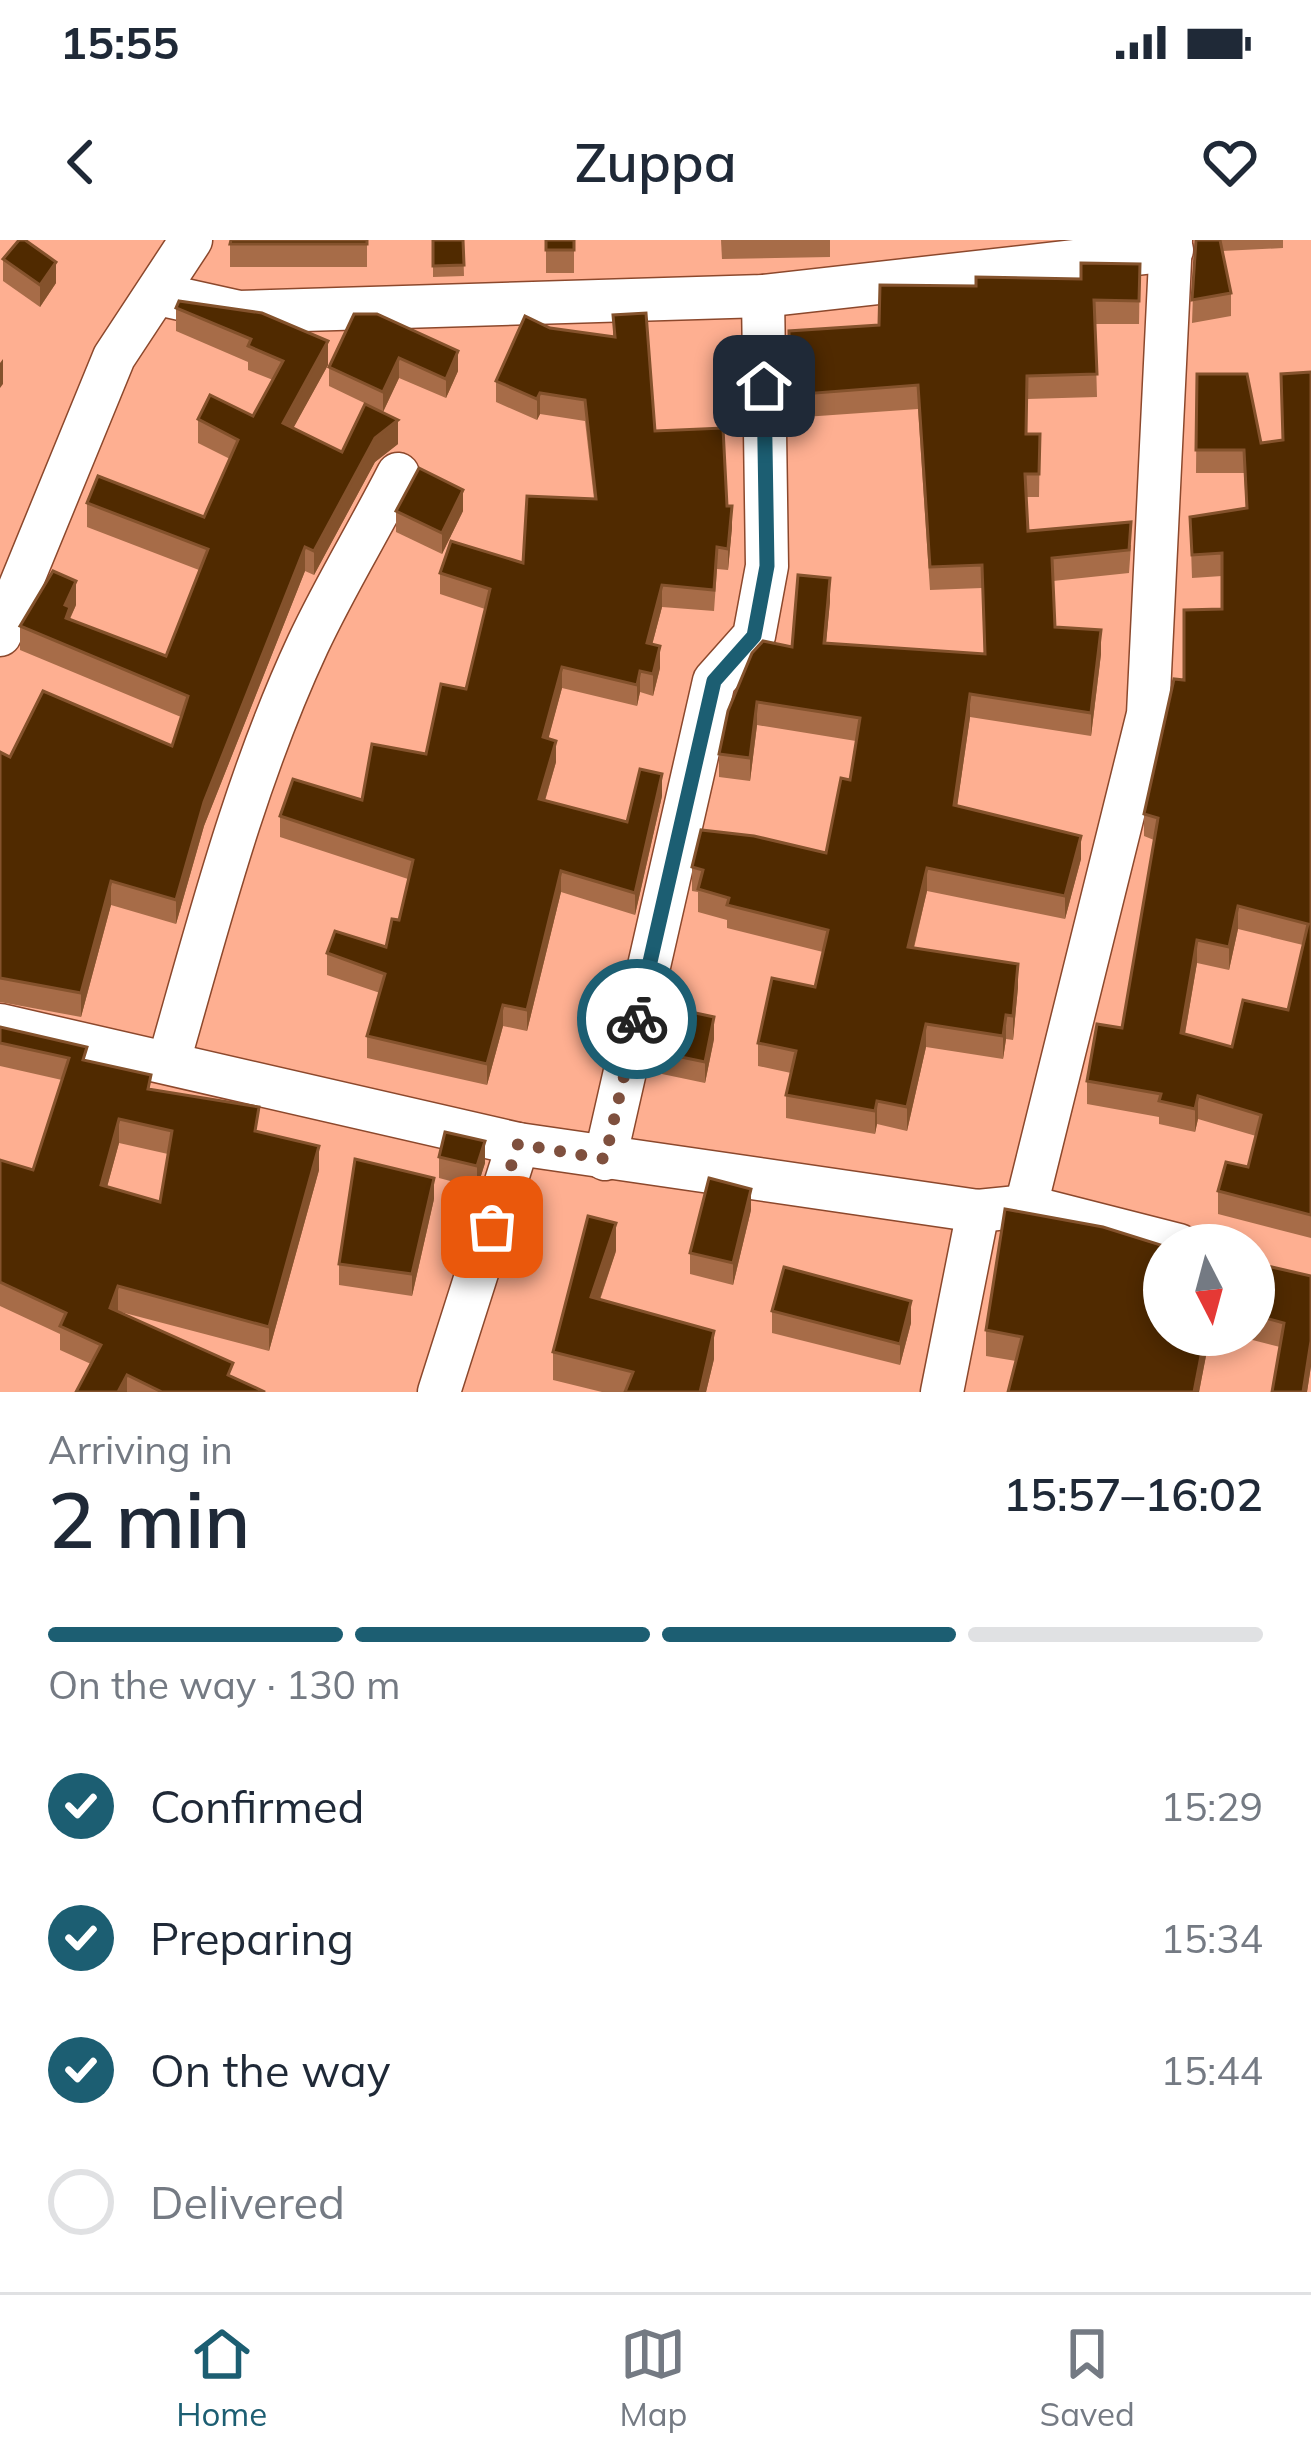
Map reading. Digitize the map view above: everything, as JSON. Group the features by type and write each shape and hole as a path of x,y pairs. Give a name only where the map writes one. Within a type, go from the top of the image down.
{"street":[{"path":"0,635 114,357 191,240"},
{"path":"158,294 239,312 763,296 1171,245 1148,714 1026,1206"},
{"path":"605,1159 714,681 754,636 767,566 763,296"},
{"path":"169,1061 230,848 268,742 308,644 398,474"},
{"path":"0,1024 518,1144 978,1211 1026,1206 1143,1236"},
{"path":"440,1392 518,1144"},
{"path":"942,1392 978,1211"}],"building":[{"path":"19,240 56,262 40,285 3,259"},
{"path":"231,240 367,240 367,244 230,244"},
{"path":"433,240 463,240 464,265 433,266"},
{"path":"546,240 574,240 574,250 546,250"},
{"path":"1196,240 1220,240 1231,293 1192,300"},
{"path":"1081,263 1140,264 1139,301 1094,300 1097,374 1027,376 1026,434 1040,434 1039,474 1025,474 1028,531 1131,522 1129,550 1052,558 1055,627 1101,630 1091,713 970,694 954,805 1081,836 1065,896 927,868 908,947 1018,964 1013,1016 1006,1015 1003,1036 926,1024 907,1107 877,1101 875,1111 786,1095 796,1051 758,1043 772,978 815,987 828,930 727,905 729,898 698,889 703,870 692,867 701,830 754,836 826,853 841,778 850,780 860,718 757,702 750,758 719,754 728,711 752,653 763,641 792,647 798,575 830,578 824,643 985,654 982,565 930,567 918,385 790,395 789,331 879,325 880,285 976,286 976,277 1081,279"},
{"path":"179,301 262,313 328,341 283,423 342,452 365,404 398,420 375,438 314,551 305,547 204,802 176,900 111,881 81,993 0,978 0,752 10,757 43,691 172,746 188,696 20,626 53,571 76,581 65,605 70,607 66,618 166,656 208,549 87,503 98,476 204,517 238,440 198,419 210,395 253,416 283,361 248,346 251,339 176,308"},
{"path":"646,313 655,431 723,428 727,506 732,506 728,549 717,547 714,590 662,585 647,643 660,646 653,674 640,671 637,685 562,667 543,737 556,741 539,799 627,822 640,769 662,774 635,893 561,871 527,1010 503,1005 487,1064 367,1036 385,974 327,953 335,931 386,947 392,919 399,920 413,860 280,816 293,779 362,800 372,744 426,754 441,684 466,689 490,589 440,573 451,541 523,563 527,496 596,499 585,400 540,393 537,399 496,381 525,316 550,328 615,337 613,315"},
{"path":"354,314 377,314 458,351 446,379 399,358 383,392 329,367"},
{"path":"1311,372 1311,1215 1218,1191 1226,1162 1248,1167 1261,1115 1198,1096 1195,1109 1159,1101 1161,1094 1087,1081 1097,1024 1122,1028 1158,818 1144,814 1174,679 1184,680 1184,610 1222,609 1222,553 1192,555 1190,517 1247,508 1244,450 1196,450 1197,374 1247,374 1261,443 1283,440 1281,374","holes":["1238,906 1308,924 1288,1010 1243,1000 1232,1047 1181,1033 1197,940 1229,947"]},
{"path":"419,468 463,490 442,533 396,511"},
{"path":"672,1008 714,1017 705,1062 662,1053"},
{"path":"0,1027 87,1047 83,1060 151,1075 148,1089 259,1107 255,1131 319,1146 269,1327 118,1286 110,1308 233,1363 228,1375 265,1392 162,1392 127,1375 118,1392 76,1392 101,1345 60,1326 66,1313 0,1282 0,1160 33,1170 69,1058 0,1043","holes":["119,1119 172,1131 160,1202 101,1185"]},
{"path":"445,1132 485,1141 477,1166 439,1157"},
{"path":"355,1159 434,1178 412,1274 339,1264"},
{"path":"709,1178 751,1189 733,1263 690,1253"},
{"path":"1005,1209 1103,1227 1143,1239 1143,1356 1201,1356 1194,1392 1008,1392 1022,1337 986,1330"},
{"path":"588,1216 616,1223 591,1297 714,1331 700,1392 625,1392 633,1372 553,1352"},
{"path":"784,1267 911,1301 900,1344 772,1311"},
{"path":"1275,1268 1311,1276 1311,1341 1303,1392 1272,1392 1284,1323 1275,1321"}],"way so far":[{"path":"492,1227 518,1144 605,1159 637,1019"}],"route":[{"path":"637,1019 714,681 754,636 767,566 764,386"}]}
